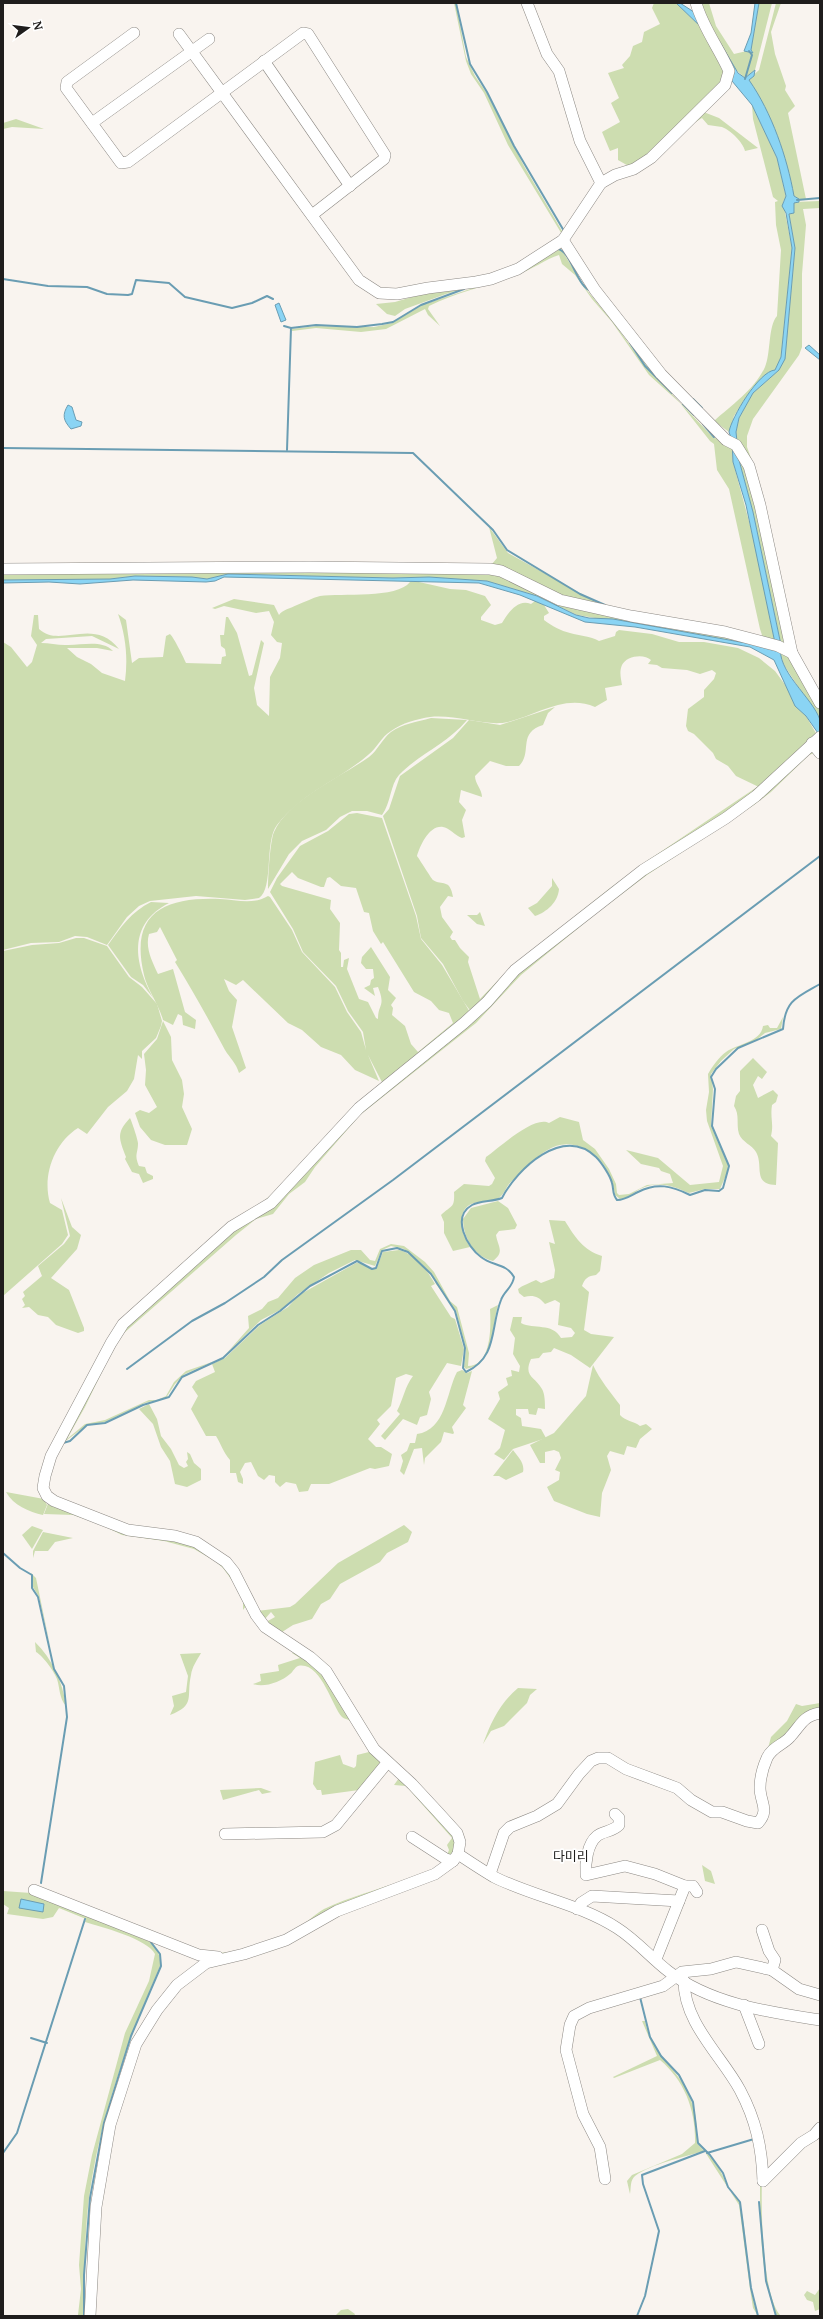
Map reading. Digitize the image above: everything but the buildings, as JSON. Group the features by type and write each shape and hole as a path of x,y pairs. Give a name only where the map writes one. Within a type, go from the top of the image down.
{"street":[{"path":"527,3 547,54 559,70 580,141 601,183"},
{"path":"179,34 358,280 378,293 397,294 491,279 518,269 563,240 601,183 615,175 634,169 651,158 687,120 725,85 729,71 720,49 702,23 696,3"},
{"path":"134,33 67,82 66,88 121,163 128,162 303,33 308,34 385,155 384,160 312,215"},
{"path":"92,123 209,39"},
{"path":"264,61 350,186"},
{"path":"563,240 596,290 661,374 726,440 736,445 749,466 760,505 792,653 820,703"},
{"path":"3,569 310,567 490,569 501,572 560,600 631,616 725,632 778,646 792,653"},
{"path":"90,2316 99,2177 110,2125 130,2060 148,2022 177,1985 206,1963 244,1954 286,1940 337,1911 436,1874 455,1858 460,1842 457,1833 412,1784 387,1764 363,1734 326,1671 265,1627 254,1610 234,1572 226,1562 196,1542 175,1536 128,1530 54,1501 47,1496 43,1488 44,1476 51,1456 111,1343 123,1324 140,1308 231,1227 271,1203 359,1108 464,1023 487,1002 515,970 644,870 726,818 756,796 816,740 820,753"},
{"path":"490,1874 504,1833 510,1827 537,1816 556,1804 579,1774 591,1761 598,1758 608,1758 626,1769 677,1788 692,1800 712,1812 722,1812 748,1821 758,1822 765,1810 760,1790 762,1771 768,1756 774,1748 790,1738 805,1718 820,1713"},
{"path":"226,1834 323,1832 336,1824 387,1764"},
{"path":"615,1814 619,1818 619,1825 597,1836 593,1842 586,1860 586,1875 625,1866 655,1874 685,1886 693,1886 697,1892"},
{"path":"412,1837 446,1859 455,1858 490,1874 577,1909 618,1928 680,1978 711,1994 744,2005 820,2020"},
{"path":"656,1959 685,1886"},
{"path":"34,1890 200,1955 223,1958"},
{"path":"577,1909 581,1903 592,1896 679,1900"},
{"path":"762,1930 769,1951 775,1960 772,1970"},
{"path":"605,2179 600,2146 584,2114 566,2050 570,2025 574,2016 579,2012 663,1986 680,1978 688,1970 711,1969 736,1962 772,1970 799,1989 820,1995"},
{"path":"680,1978 691,2018 726,2066 755,2121 762,2152 763,2181 801,2143 814,2135 820,2128"},
{"path":"744,2005 759,2044"}],"green space":[{"path":"454,3 456,3 466,57 475,76 486,92 524,166 565,236 563,236 508,145 484,93 471,74 466,61"},
{"path":"654,3 676,3 701,27 725,69 724,85 665,141 632,168 618,160 618,148 610,151 602,132 620,122 611,103 619,98 608,73 624,68 622,65 630,56 633,46 642,42 644,32 660,24 652,8"},
{"path":"698,3 709,3 716,26 734,54 751,50 759,3 772,3 755,70 745,78 735,69 711,30"},
{"path":"776,3 781,3 771,32 775,54 786,86 785,90 795,106 788,113 806,199 799,199 794,196 787,167 771,120 748,80 759,70"},
{"path":"752,105 777,158 786,197 783,202 792,248 781,357 775,371 752,388 734,416 729,432 714,421 749,390 761,375 767,361 772,326 777,316 781,250 776,225 775,202 778,201 773,197 753,119"},
{"path":"701,111 719,118 758,148 745,151 739,140 729,131 722,127 708,125 702,118 686,128"},
{"path":"16,119 44,129 12,127 3,129 3,123"},
{"path":"820,201 820,208 803,209 806,225 802,274 802,347 799,355 753,419 747,436 747,447 752,461 761,504 737,444 736,432 739,418 753,393 779,370 786,346 795,248 789,213 794,202"},
{"path":"556,246 566,249 585,279 660,376 712,428 732,444 733,462 754,540 775,643 764,641 760,629 729,489 717,470 714,444 680,403 649,375 612,322 592,299 575,275 562,264 559,255 517,275 461,293 429,306 428,309 440,326 428,315 425,309 386,329 361,332 316,328 292,331 292,329 316,326 374,327 392,323 422,305 518,273 560,249 585,288 614,323 645,366 713,437 724,442 721,438 714,436 646,366 607,311 594,298 592,290 586,287 561,248 557,248 517,272 446,294 405,309 395,316 387,314 376,304 395,302 446,287 491,280 518,270"},
{"path":"739,460 748,466 787,649 781,645 753,512"},
{"path":"489,527 508,553 598,603 561,599 492,564 497,558"},
{"path":"3,571 493,573 533,591 748,643 577,615 537,596 487,581 429,577 393,578 228,574 207,579 192,577 135,576 110,579 3,580"},
{"path":"410,582 419,582 450,589 466,590 485,596 491,605 481,617 481,620 495,625 502,623 510,611 518,605 522,603 531,604 535,601 544,605 549,613 544,616 544,620 550,624 563,631 599,641 615,636 616,632 619,630 652,634 679,642 704,642 738,648 759,658 775,671 786,686 795,705 806,716 817,735 761,788 736,776 728,766 716,759 713,753 694,734 688,731 686,726 688,709 704,697 704,690 714,679 716,673 712,670 700,674 687,670 662,668 657,665 648,664 651,660 648,658 635,656 627,659 622,665 620,675 622,685 605,688 607,700 595,707 573,703 562,704 519,719 499,723 450,717 430,717 410,722 395,728 384,736 368,755 357,764 298,803 277,825 271,842 266,885 264,893 259,898 245,900 196,896 150,901 139,906 127,917 107,945 87,937 75,936 59,942 31,943 3,950 3,642 11,647 27,667 32,662 37,645 31,636 34,615 38,615 39,629 47,634 57,636 88,633 109,639 119,649 92,636 46,639 41,643 65,645 97,644 108,647 113,651 97,648 67,648 77,657 91,664 102,673 125,681 126,648 118,614 126,620 132,663 139,658 163,657 166,636 170,634 186,663 221,664 222,657 226,656 225,649 221,646 220,635 224,635 226,617 228,617 237,633 249,676 252,675 261,640 264,643 254,688 257,705 269,716 270,677 280,658 282,643 277,642 271,635 274,622 269,611 256,613 224,606 215,609 212,608 234,599 274,605 279,615 287,609 320,596 382,593 394,591"},
{"path":"779,652 789,655 820,706 820,721 784,665"},
{"path":"555,707 548,713 543,725 535,728 530,733 526,743 523,761 519,766 506,766 490,761 475,776 482,797 461,790 459,802 466,810 462,820 465,837 460,837 445,827 438,827 433,829 426,837 417,856 433,880 448,885 452,891 453,897 448,896 440,907 442,917 453,932 450,937 452,940 455,940 460,948 469,957 468,962 480,999 512,966 609,889 647,861 757,787 759,789 648,865 472,1013 463,1001 443,964 421,938 417,916 383,816 389,809 400,776 453,738 469,720 500,725"},
{"path":"431,718 467,720 451,736 415,761 399,775 382,815 367,811 352,811 340,817 326,830 302,841 289,854 268,889 271,843 274,832 281,820 291,809 303,799 369,757 385,738 395,729"},
{"path":"810,750 817,752 809,755 771,792 754,805 647,875 598,912 521,975 476,1023 360,1115 315,1167 305,1182 289,1194 273,1214 256,1219 124,1333 111,1353 85,1407 67,1439 85,1424 105,1420 149,1400 157,1400 166,1396 174,1382 186,1371 215,1361 185,1374 175,1384 166,1398 145,1403 105,1422 87,1425 63,1443 124,1327 524,967"},
{"path":"357,813 382,818 416,916 421,939 442,965 471,1014 384,1086 368,1055 379,1081 355,1070 341,1055 321,1047 302,1030 288,1023 243,980 236,985 224,979 229,991 237,1000 232,1027 246,1068 239,1073 175,962 177,960 160,927 157,932 149,934 148,944 150,954 158,974 173,969 185,1012 196,1020 195,1029 183,1025 182,1016 178,1014 173,1025 163,1020 144,975 141,954 142,936 147,923 156,913 168,906 183,901 220,899 251,901 268,896 270,897 292,930 302,952 335,987 347,1012 361,1032 366,1050 363,1032 348,1011 336,986 303,952 293,929 270,892 277,878 300,846 328,831 349,814","holes":["292,872 298,878 324,887 327,878 330,877 341,886 356,888 364,912 369,913 373,931 381,944 383,942 414,992 431,1001 439,1010 449,1013 453,1023 418,1052 411,1044 405,1026 392,1015 393,1008 391,1005 396,998 388,990 390,977 371,947 362,957 361,963 366,969 373,969 374,978 371,980 370,985 364,988 375,996 373,988 378,987 380,993 382,1002 378,1019 376,1018 368,1002 359,999 347,969 349,958 344,960 343,967 341,967 341,953 339,950 340,923 330,909 331,900 282,886 280,884"]},
{"path":"552,878 559,889 557,898 548,909 535,916 528,908 537,903 552,886"},
{"path":"151,902 169,903 155,912 146,922 141,933 138,946 142,972 154,999 143,985 131,977 108,945 132,915"},
{"path":"480,912 485,926 477,924 467,915 477,915"},
{"path":"76,938 84,938 107,946 129,977 142,987 157,1004 162,1021 161,1026 156,1038 142,1051 142,1059 138,1055 134,1079 127,1091 108,1107 87,1134 78,1128 62,1142 56,1151 49,1171 48,1193 50,1203 62,1210 68,1235 62,1244 3,1296 3,951 32,945 59,943"},
{"path":"783,1017 781,1029 765,1033 755,1041 734,1049 721,1061 711,1074 713,1089 711,1126 728,1165 727,1173 720,1189 705,1189 689,1193 671,1186 659,1184 673,1183 670,1174 661,1171 659,1168 641,1164 626,1150 658,1158 690,1185 719,1182 723,1166 707,1121 706,1110 709,1092 708,1074 716,1062 726,1052 758,1036 763,1026 768,1025 770,1028 777,1028"},
{"path":"163,1021 171,1037 172,1060 182,1080 184,1094 182,1107 192,1129 187,1145 165,1145 151,1140 140,1127 135,1113 140,1110 149,1113 157,1107 145,1085 146,1070 144,1054 157,1039"},
{"path":"753,1058 767,1072 762,1079 758,1076 753,1085 758,1098 773,1090 778,1095 776,1102 772,1105 771,1136 778,1143 776,1185 769,1184 761,1178 756,1152 740,1137 738,1130 737,1113 734,1106 736,1096 740,1091 740,1071"},
{"path":"560,1117 579,1122 583,1140 595,1149 609,1169 619,1195 629,1194 647,1185 658,1184 647,1186 620,1199 615,1195 610,1177 600,1160 581,1147 564,1144 543,1153 511,1181 503,1194 496,1200 475,1203 466,1208 463,1213 461,1226 470,1247 453,1251 444,1233 444,1222 441,1215 452,1206 454,1201 454,1192 464,1184 489,1186 492,1184 495,1178 485,1161 486,1157 526,1128 543,1122 549,1123"},
{"path":"130,1118 138,1141 136,1156 139,1166 145,1167 147,1173 153,1176 153,1179 143,1183 139,1174 132,1172 125,1159 126,1157 120,1140 122,1128"},
{"path":"61,1198 72,1227 81,1235 77,1249 51,1278 69,1290 84,1328 84,1331 78,1333 56,1325 48,1317 38,1315 29,1307 22,1308 25,1305 22,1299 25,1296 23,1292 42,1276 38,1266 64,1244 70,1236"},
{"path":"498,1201 508,1208 517,1225 515,1229 499,1231 496,1235 500,1252 497,1258 493,1261 481,1255 471,1246 465,1233 463,1219 471,1208"},
{"path":"549,1220 565,1221 576,1238 585,1247 602,1256 600,1271 596,1275 587,1278 582,1286 589,1292 584,1330 591,1334 614,1337 590,1368 571,1355 554,1348 551,1352 543,1353 539,1358 531,1359 528,1369 529,1373 543,1391 545,1409 538,1408 536,1415 529,1414 528,1409 516,1409 516,1415 521,1418 522,1426 541,1429 546,1438 513,1449 504,1460 494,1454 500,1448 505,1430 488,1419 500,1399 498,1392 508,1385 506,1378 512,1376 511,1370 519,1372 520,1366 513,1354 515,1338 510,1330 513,1317 522,1317 521,1323 526,1325 553,1330 561,1338 572,1337 575,1333 571,1328 558,1325 560,1303 555,1300 545,1304 540,1299 535,1297 524,1297 519,1293 518,1289 536,1280 541,1283 554,1278 555,1270 549,1242 555,1244"},
{"path":"391,1244 404,1246 425,1262 434,1272 450,1301 457,1307 469,1353 468,1366 476,1364 482,1359 486,1352 490,1334 490,1309 498,1305 493,1333 487,1352 482,1360 475,1366 466,1369 464,1367 466,1349 456,1311 436,1284 432,1274 404,1249 391,1246 382,1250 375,1266 355,1260 329,1273 298,1294 282,1309 261,1320 225,1355 249,1328 248,1316 262,1309 268,1302 278,1298 295,1278 314,1265 351,1250 361,1250 370,1260 375,1261 380,1249"},
{"path":"399,1250 415,1259 432,1279 435,1284 431,1286 451,1317 455,1319 464,1349 461,1366 447,1363 429,1392 431,1399 427,1415 420,1417 417,1425 403,1419 385,1440 381,1436 400,1414 397,1411 408,1384 413,1376 406,1374 396,1378 391,1406 377,1420 380,1424 368,1439 376,1447 381,1447 392,1454 389,1466 375,1469 370,1468 329,1484 311,1484 308,1491 299,1492 296,1484 286,1482 280,1487 275,1482 275,1476 269,1475 264,1480 258,1476 251,1462 245,1463 240,1472 243,1479 243,1484 238,1482 236,1473 230,1473 230,1460 216,1436 206,1436 191,1409 198,1396 192,1387 196,1381 215,1372 212,1364 225,1358 260,1325 288,1307 299,1295 356,1263 376,1269 383,1252"},
{"path":"593,1365 602,1381 620,1405 620,1415 624,1419 640,1426 646,1424 652,1429 640,1439 636,1448 627,1446 624,1455 610,1451 607,1456 611,1470 602,1493 600,1517 587,1514 554,1501 547,1487 559,1480 560,1472 555,1470 561,1458 559,1452 554,1450 545,1452 545,1463 540,1463 530,1445 554,1433 586,1396"},
{"path":"462,1370 467,1373 472,1371 463,1405 466,1408 452,1427 454,1433 444,1432 441,1442 425,1458 424,1465 422,1448 414,1449 404,1475 400,1471 403,1461 401,1455 407,1451 410,1443 415,1443 417,1434 427,1431 434,1426 440,1418 457,1372"},
{"path":"149,1404 157,1419 161,1436 171,1449 179,1465 184,1468 188,1466 186,1462 188,1459 187,1452 190,1454 194,1463 201,1469 201,1480 187,1487 175,1484 170,1461 161,1447 153,1424 139,1409"},
{"path":"513,1450 522,1463 523,1472 506,1480 499,1476 493,1476"},
{"path":"6,1492 44,1499 47,1505 43,1515 32,1512 17,1504"},
{"path":"49,1501 183,1541 221,1560 248,1603 243,1610 243,1601 236,1586 223,1568 215,1561 194,1549 164,1541 122,1535 100,1524 73,1515 44,1514"},
{"path":"404,1525 412,1532 408,1542 387,1553 380,1562 340,1584 330,1599 321,1604 312,1619 293,1625 279,1634 266,1622 275,1617 271,1612 264,1620 257,1611 290,1607 338,1563"},
{"path":"32,1526 43,1530 32,1549 22,1535"},
{"path":"43,1532 73,1538 55,1542 48,1551 35,1551 33,1558 33,1551"},
{"path":"31,1573 36,1578 51,1650 39,1597 33,1587"},
{"path":"35,1642 47,1656 56,1671 65,1697 66,1706 61,1696 56,1676 45,1660 36,1652"},
{"path":"297,1652 321,1669 382,1761 359,1790 322,1795 321,1790 317,1790 313,1784 315,1762 340,1755 343,1764 354,1768 356,1766 357,1755 369,1752 353,1724 349,1720 342,1717 338,1712 325,1686 313,1670 306,1666 298,1666 286,1677 277,1682 267,1685 253,1684 261,1681 260,1674 279,1671 278,1665 300,1658 292,1653"},
{"path":"201,1653 192,1672 187,1704 184,1708 170,1715 174,1706 172,1696 186,1692 188,1676 180,1654"},
{"path":"518,1688 537,1689 530,1695 527,1703 504,1726 491,1731 483,1744 497,1713 506,1700"},
{"path":"820,1703 820,1710 766,1756 771,1737 787,1721 796,1704 802,1706"},
{"path":"398,1774 456,1840 452,1857 447,1855 449,1850 447,1845 452,1838 406,1786 394,1785 399,1778"},
{"path":"261,1788 272,1792 262,1794 259,1790 223,1800 220,1790"},
{"path":"702,1865 711,1871 715,1884 705,1881"},
{"path":"404,1880 404,1883 327,1912 303,1928 271,1944 245,1952 232,1954 219,1955 195,1950 220,1953 258,1947 294,1931 324,1909 353,1897"},
{"path":"3,1891 31,1893 148,1941 154,1946 160,1958 160,1966 126,2051 100,2138 87,2213 83,2316 78,2315 81,2289 79,2265 84,2196 92,2155 125,2033 149,1981 155,1954 143,1943 112,1930 85,1922 86,1919 59,1908 53,1917 43,1919 7,1914 9,1908 3,1904"},
{"path":"642,2021 645,2021 654,2045 682,2081 695,2112 697,2143 704,2151 668,2161 635,2176 632,2180 630,2194 627,2181 632,2175 682,2154 695,2143 693,2119 687,2097 676,2077 660,2060 614,2078 613,2077 657,2056"},
{"path":"705,2152 716,2163 729,2189"},
{"path":"760,2181 762,2181 762,2211 766,2272 775,2306 781,2316 777,2316 771,2302 764,2268 760,2213"},
{"path":"730,2191 738,2199 740,2204 745,2232 751,2289 758,2316 753,2308 739,2205"},
{"path":"820,2288 820,2309 815,2311 813,2302 807,2300 804,2295 807,2291 815,2295"},
{"path":"348,2309 355,2314 354,2316 335,2316 341,2310"}],"water":[{"path":"676,3 680,3 697,14 721,44 738,73 745,78 755,70 754,76 749,80 772,121 783,151 794,196 799,199 799,202 794,203 794,213 789,214 795,248 785,359 779,370 753,393 739,418 736,432 739,460 753,512 781,645 781,654 789,674 816,711 820,720 820,736 806,716 795,706 774,660 750,647 635,627 585,622 520,595 479,583 224,577 215,581 206,582 133,580 80,584 49,582 3,583 3,580 110,579 135,576 192,577 207,579 228,574 393,578 429,577 487,581 537,596 576,615 589,618 613,619 740,642 775,643 746,505 733,462 732,441 729,432 740,406 761,378 769,372 775,370 781,357 792,248 786,213 782,206 786,196 777,158 752,105 727,75 701,27"},
{"path":"755,3 759,3 751,50 753,53 744,51 751,33"},
{"path":"279,303 286,320 281,322 275,305"},
{"path":"809,345 820,355 820,360 805,348"},
{"path":"68,405 72,407 76,420 82,422 81,426 71,429 66,423 64,415"},
{"path":"21,1899 44,1904 43,1912 19,1908"}],"waterway":[{"path":"456,3 470,64 487,92 514,146 564,231"},
{"path":"745,79 752,55 749,51"},
{"path":"797,200 820,198"},
{"path":"557,249 566,255 582,284 587,289 592,291"},
{"path":"3,279 48,286 87,287 107,294 128,295 132,294 136,280 169,283 185,297 232,308 252,303 267,296 273,299"},
{"path":"284,326 291,328 316,325 357,327 393,322 421,305 464,289"},
{"path":"287,450 291,328"},
{"path":"630,343 645,366 672,393"},
{"path":"693,399 702,408"},
{"path":"683,404 694,415"},
{"path":"703,424 714,437"},
{"path":"3,448 413,453 493,530 507,550 580,594 605,605"},
{"path":"127,1369 192,1321 225,1303 264,1277 282,1260 393,1180 820,856"},
{"path":"63,1443 70,1441 87,1425 105,1423 143,1405 169,1397 182,1377 223,1358 258,1325 280,1311 310,1286 357,1261 372,1269 376,1268 382,1251 397,1248 408,1252 431,1274 455,1311 465,1348 463,1368 466,1372 476,1366 488,1350 501,1300 512,1284 514,1277 507,1269 485,1260 471,1246 463,1232 462,1224 466,1210 475,1203 502,1198 518,1175 530,1164 542,1155 556,1148 570,1146 583,1148 598,1159 609,1176 615,1198 617,1200 625,1199 645,1189 658,1186 671,1187 690,1195 705,1190 719,1191 723,1188 729,1166 712,1126 715,1089 711,1077 716,1069 738,1048 783,1029 786,1012 794,1000 820,984"},
{"path":"3,1553 20,1568 32,1575 32,1588 38,1597 54,1669 64,1686 67,1717 41,1883"},
{"path":"3,2153 17,2133 85,1919"},
{"path":"84,2316 84,2275 90,2198 104,2123 131,2036 161,1966 160,1954 150,1941"},
{"path":"640,1997 650,2037 661,2056 679,2075 693,2102 698,2143 710,2155 723,2173 728,2187 740,2202 751,2288 758,2316"},
{"path":"31,2038 47,2043"},
{"path":"707,2153 754,2139"},
{"path":"637,2316 645,2296 659,2231 643,2184 642,2175 705,2151"},
{"path":"759,2202 766,2281 776,2316"}],"district":[{"name":"다미리","path":"571,1856"}]}
